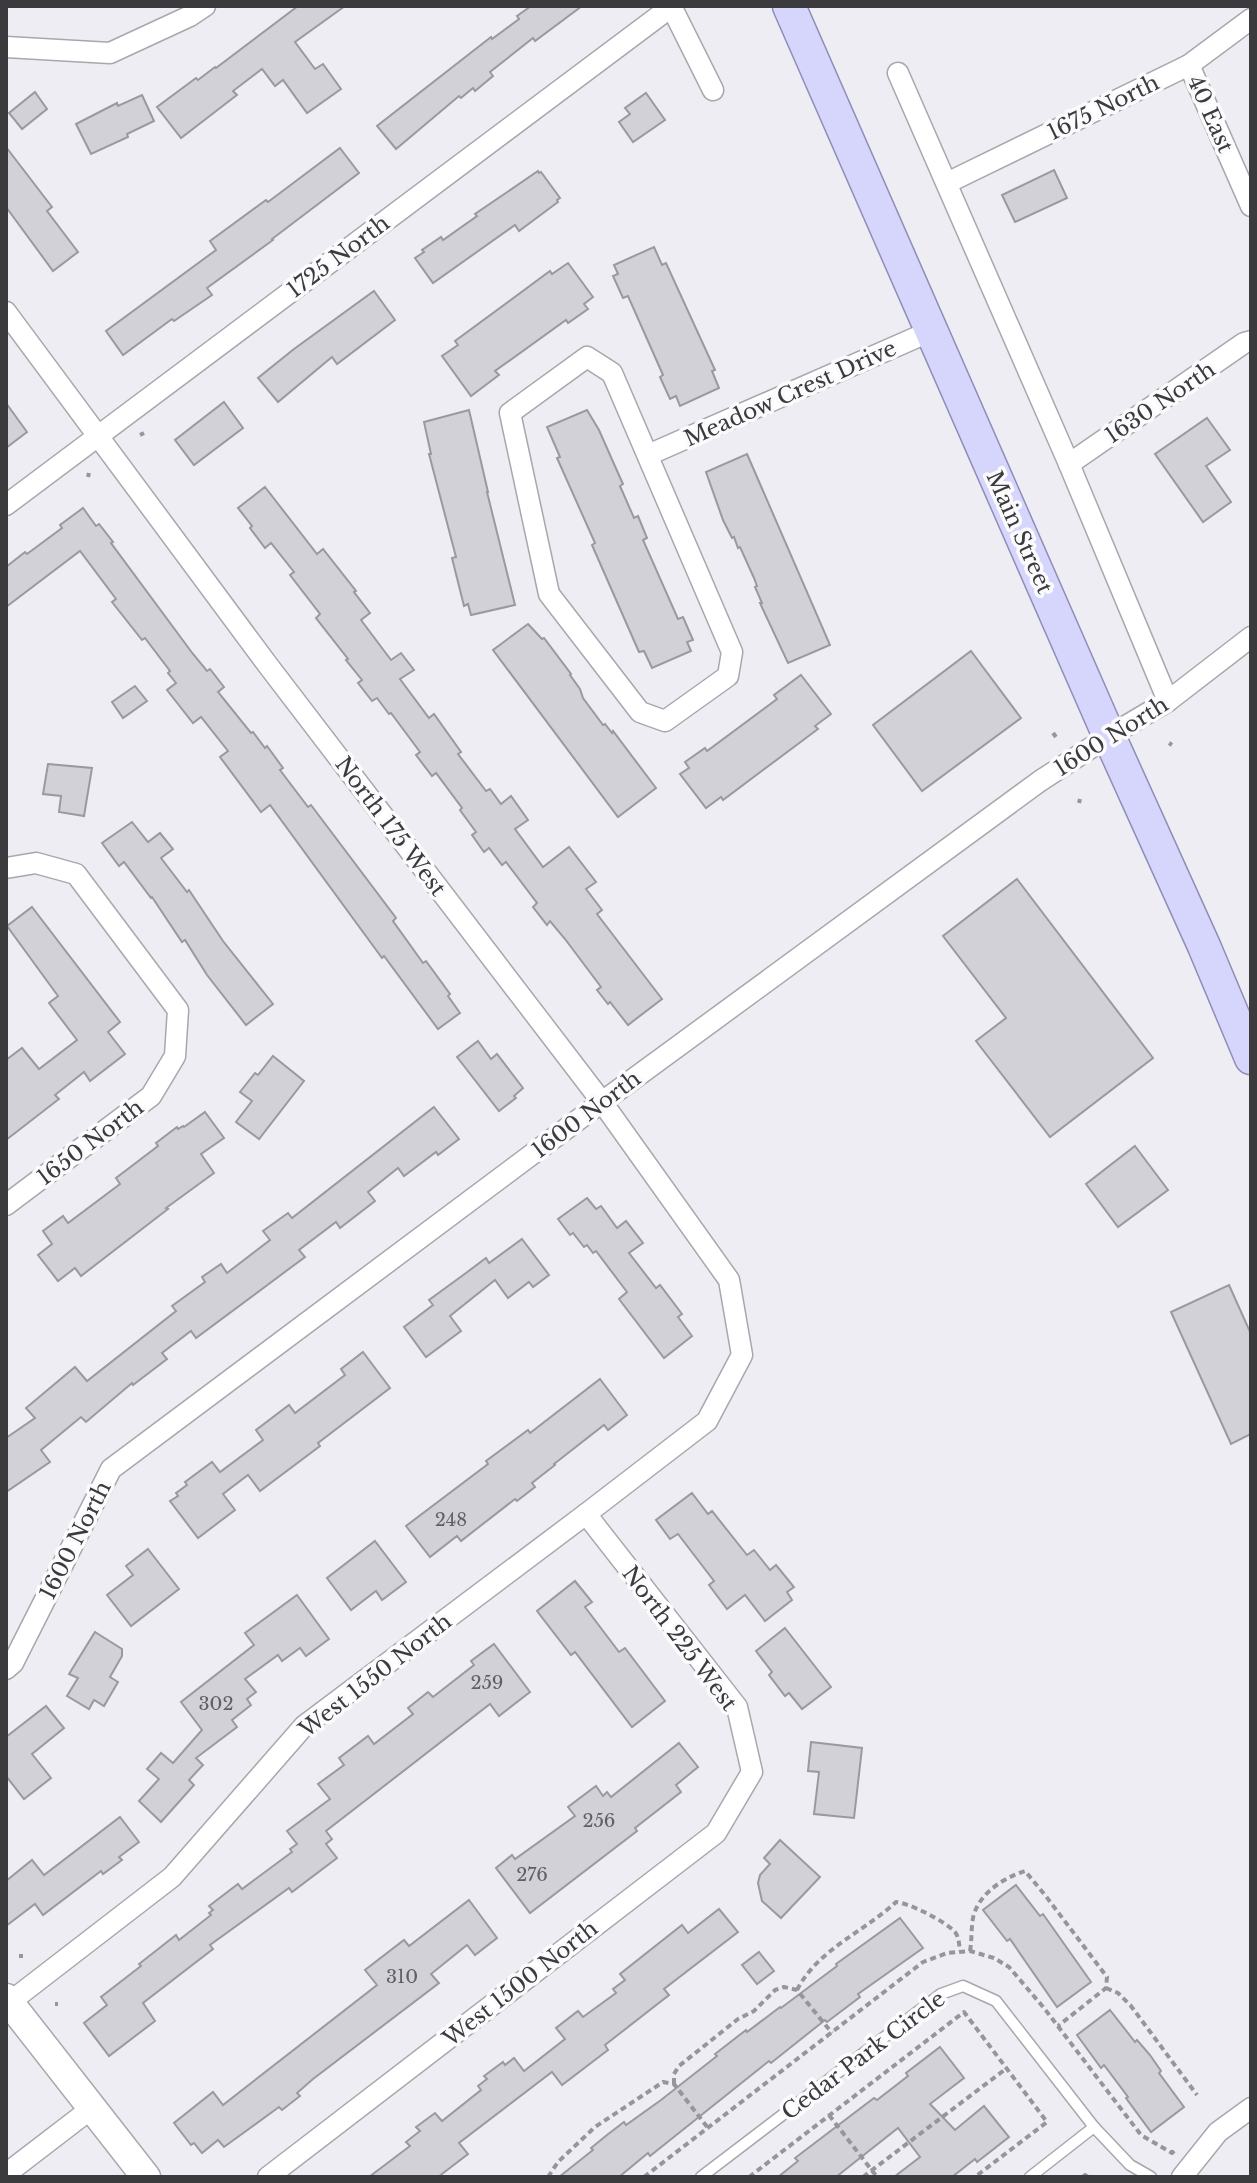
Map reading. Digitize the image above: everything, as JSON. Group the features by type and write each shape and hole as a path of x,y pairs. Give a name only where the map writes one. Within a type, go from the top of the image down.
{"main road":[{"name":"Main Street","path":"789,6 1251,1058"}],"street":[{"path":"6,47 110,53 205,6"},
{"path":"671,6 713,90"},
{"name":"1725 North","path":"6,505 671,6"},
{"name":"1675 North","path":"947,183 1189,65 1251,19"},
{"name":"40 East","path":"1189,65 1251,206"},
{"path":"898,73 1069,464 1168,701"},
{"name":"North 175 West","path":"6,312 267,664 602,1102 729,1280 742,1355"},
{"name":"Meadow Crest Drive","path":"648,455 931,331"},
{"name":"1630 North","path":"1069,464 1251,341"},
{"path":"587,357 612,373 648,455 732,652 728,676 665,721 640,712 549,594 510,413 587,357"},
{"name":"1600 North","path":"6,1669 13,1663 111,1469 602,1102 1040,781 1168,701 1251,637"},
{"name":"1650 North","path":"6,868 36,863 76,874 178,1010 175,1056 151,1096 6,1205"},
{"name":"West 1550 North","path":"8,2000 172,1877 304,1726 707,1421 742,1355"},
{"name":"North 225 West","path":"586,1514 737,1707 752,1772"},
{"name":"West 1500 North","path":"268,2177 716,1833 752,1772"},
{"path":"8,2000 146,2177"},
{"path":"6,2174 92,2108"},
{"path":"1182,2177 1218,2132 1251,2108"}],"lane":[{"name":"Cedar Park Circle","path":"701,2177 941,1994 963,1986 996,2001 1094,2127 1130,2165 1151,2177"},
{"path":"1030,2177 1094,2127"}],"path":[{"path":"970,1951 973,1917 982,1897 1013,1875 1025,1871 1107,1977 1106,1988 1057,2026"},
{"path":"797,1990 819,1960 896,1902 907,1903 917,1911 926,1912 953,1930 960,1951"},
{"path":"644,2177 923,1962 960,1951 994,1958 1009,1967 1141,2135 1172,2153 1183,2143"},
{"path":"708,2128 674,2084 674,2074 679,2066 738,2019 754,2011 775,1990 784,1987 797,1990 832,2033"},
{"path":"1106,1988 1118,1993 1131,2006 1197,2095"},
{"path":"749,2177 964,2012 1047,2122 975,2177"},
{"path":"863,2177 1007,2068"},
{"path":"548,2177 558,2162 595,2127 663,2082 674,2084"},
{"path":"829,2115 877,2177"}],"building":[{"path":"298,6 345,6 295,42 315,69 323,64 341,89 307,113 283,80 275,86 262,69 233,91 237,95 181,138 157,107 196,78 198,80 216,68"},
{"path":"531,6 582,6 535,41 533,38 490,72 493,76 475,91 473,88 461,98 459,96 396,149 377,126 491,37 519,19 517,16"},
{"path":"35,92 47,109 22,129 9,113"},
{"path":"646,93 665,120 633,142 619,122 630,114 625,108"},
{"path":"142,95 154,121 91,154 76,124 117,103 118,106"},
{"path":"6,147 52,207 47,211 78,252 53,271 6,207"},
{"path":"340,148 359,173 207,288 212,295 174,321 172,319 123,355 106,331 216,250 210,241"},
{"path":"1054,170 1067,198 1015,222 1002,195"},
{"path":"538,171 560,198 558,202 519,231 515,225 433,283 415,258 424,252 422,250 441,237 443,240"},
{"path":"654,247 662,265 666,263 715,370 712,371 719,388 680,406 676,396 670,399 660,377 663,375 628,296 623,298 613,276 618,274 614,265"},
{"path":"568,263 593,297 584,304 588,309 568,323 566,320 495,371 499,375 471,396 442,356 458,345 455,341 550,271 552,274"},
{"path":"374,291 395,320 337,364 332,357 278,402 258,378"},
{"path":"224,402 243,428 194,465 175,440"},
{"path":"6,403 27,432 6,448"},
{"path":"469,410 515,605 471,615 468,604 464,606 452,558 456,557 429,454 424,422"},
{"path":"587,410 623,484 620,486 634,518 638,516 647,538 643,540 678,619 683,617 693,640 687,642 691,651 652,668 644,651 639,652 592,545 595,543 557,458 560,457 547,427"},
{"path":"1207,418 1230,450 1206,466 1231,502 1203,522 1155,454"},
{"path":"747,454 830,645 788,663 760,603 757,586 740,547 723,520 706,472"},
{"path":"265,487 317,554 323,549 356,591 370,613 361,620 391,660 401,653 414,670 400,679 429,718 434,714 461,752 458,754 486,791 490,789 501,804 511,796 528,820 515,829 543,867 569,847 596,882 586,889 602,910 597,914 662,999 628,1025 597,990 601,987 565,939 550,921 547,925 533,907 537,903 506,862 502,865 489,848 484,852 472,835 476,832 460,810 462,808 436,773 432,776 416,755 420,752 391,713 377,698 372,701 358,683 362,680 316,618 320,614 290,575 294,572 271,543 265,548 250,528 252,526 238,508"},
{"path":"83,508 113,542 193,654 224,687 218,692 251,733 265,748 267,746 283,768 280,770 308,807 311,805 396,918 393,921 423,963 426,961 450,994 448,996 460,1013 438,1029 270,805 261,812 220,757 228,751 201,717 193,723 167,690 176,683 168,673 170,671 112,602 116,599 80,551 6,607 6,567 62,528 60,525"},
{"path":"528,624 544,638 603,725 613,731 656,788 618,817 493,650"},
{"path":"971,651 1021,718 922,791 873,725"},
{"path":"801,675 831,714 815,726 818,729 723,800 721,797 706,808 680,774 689,768 685,762 705,748 707,751 777,699 774,695"},
{"path":"135,686 147,701 123,718 112,702"},
{"path":"48,764 92,768 84,816 59,812 61,796 43,794"},
{"path":"132,822 148,842 160,833 173,849 161,858 187,892 189,890 223,941 273,1004 246,1025 207,975 185,940 182,942 152,897 124,862 119,866 102,843"},
{"path":"1017,879 1153,1058 1050,1137 976,1041 1006,1018 943,936"},
{"path":"32,907 120,1022 108,1032 125,1054 90,1081 84,1072 55,1095 59,1099 6,1140 6,1060 22,1048 39,1069 77,1040 49,1003 58,996 7,926"},
{"path":"478,1041 491,1059 497,1054 523,1088 499,1111 457,1057"},
{"path":"273,1056 304,1081 259,1139 236,1122 252,1101 240,1092"},
{"path":"434,1107 459,1139 404,1176 398,1168 368,1192 375,1201 340,1228 336,1222 299,1250 305,1257 196,1338 191,1331 162,1353 167,1359 132,1383 86,1422 81,1417 41,1450 50,1462 6,1492 6,1438 35,1418 26,1408 75,1367 87,1381 176,1311 172,1306 205,1282 202,1277 221,1264 227,1273 270,1240 263,1231 288,1213 292,1218"},
{"path":"205,1112 224,1138 201,1154 214,1173 81,1276 75,1268 58,1281 38,1255 52,1244 43,1231 63,1216 68,1223 120,1184 116,1178 158,1146 156,1143"},
{"path":"1135,1146 1168,1190 1118,1227 1086,1184"},
{"path":"587,1198 596,1209 601,1206 617,1228 626,1221 643,1243 629,1253 656,1288 660,1285 682,1314 678,1317 692,1336 664,1358 619,1299 627,1292 596,1251 593,1253 587,1245 584,1247 558,1219"},
{"path":"522,1239 549,1275 533,1287 529,1282 508,1298 495,1280 450,1316 461,1331 426,1357 404,1327 433,1305 429,1300 486,1258 489,1263"},
{"path":"1229,1285 1251,1334 1251,1434 1231,1444 1171,1312"},
{"path":"363,1352 390,1388 260,1491 248,1475 223,1494 235,1510 198,1538 170,1501 187,1485 185,1482 212,1462 220,1472 263,1440 256,1430 289,1405 295,1413 345,1375 341,1369"},
{"path":"600,1379 627,1415 608,1430 604,1425 554,1464 532,1483 535,1487 517,1501 515,1499 461,1541 457,1536 430,1557 406,1526 488,1464 486,1461 528,1430 530,1433"},
{"path":"692,1493 708,1514 712,1511 747,1555 754,1550 770,1570 776,1565 794,1587 787,1592 792,1600 765,1621 745,1595 727,1609 709,1585 714,1581 678,1534 670,1539 656,1520"},
{"path":"375,1541 406,1582 382,1600 376,1591 351,1610 327,1578"},
{"path":"148,1549 179,1589 131,1626 107,1595 133,1575 126,1566"},
{"path":"575,1581 592,1602 585,1607 619,1652 625,1648 665,1701 632,1727 575,1652 571,1655 537,1611"},
{"path":"297,1595 329,1639 306,1656 300,1648 282,1661 278,1655 245,1679 256,1692 247,1699 251,1705 232,1720 237,1727 196,1758 203,1765 189,1780 194,1785 161,1822 139,1801 159,1779 147,1769 161,1753 173,1763 202,1730 181,1702 254,1645 245,1633"},
{"path":"785,1628 831,1687 802,1709 789,1693 785,1696 756,1651"},
{"path":"95,1632 122,1649 122,1656 110,1677 118,1682 104,1706 94,1700 89,1709 67,1696 78,1678 69,1674"},
{"path":"494,1644 530,1692 499,1716 490,1704 326,1831 332,1839 326,1844 337,1858 292,1892 289,1888 210,1945 213,1949 143,2003 155,2021 109,2056 84,2023 107,2005 101,1997 176,1935 179,1940 211,1915 209,1913 213,1910 209,1906 238,1884 242,1889 292,1852 290,1849 297,1844 287,1831 330,1799 318,1784 344,1765 339,1758 368,1736 374,1744 413,1714 408,1708 428,1692 433,1697 474,1665 471,1661"},
{"path":"46,1706 64,1728 32,1754 51,1778 24,1799 6,1776 6,1737"},
{"path":"811,1742 862,1748 854,1818 814,1814 819,1772 808,1771"},
{"path":"679,1743 698,1767 676,1785 681,1792 635,1828 637,1831 530,1913 496,1868 512,1855 515,1859 575,1816 568,1807 596,1786 603,1796 607,1792 611,1797"},
{"path":"120,1817 139,1842 119,1857 122,1860 103,1874 101,1871 43,1915 35,1904 6,1926 6,1881 32,1860 44,1875"},
{"path":"780,1840 820,1877 781,1918 762,1901 758,1883 760,1875 770,1864 764,1858"},
{"path":"1016,1885 1040,1916 1043,1914 1091,1982 1057,2007 1010,1939 1007,1941 983,1910"},
{"path":"469,1900 497,1938 475,1955 467,1945 431,1974 439,1983 313,2079 297,2093 300,2096 282,2110 279,2107 224,2147 218,2140 202,2153 194,2143 191,2145 174,2123 213,2092 223,2105 377,1985 365,1970 404,1940 409,1946"},
{"path":"719,1909 738,1932 664,1989 669,1995 605,2045 608,2050 562,2085 552,2072 459,2143 468,2154 438,2177 369,2177 410,2146 406,2142 420,2131 416,2127 435,2113 442,2121 481,2090 478,2086 487,2079 484,2076 503,2062 505,2065 514,2058 524,2071 565,2039 556,2028 578,2011 583,2017 616,1993 613,1989 625,1980 620,1974 682,1925 688,1933"},
{"path":"900,1918 923,1948 858,1994 860,1997 771,2063 769,2061 619,2177 559,2177 624,2122 626,2125 661,2100 746,2030 781,2008"},
{"path":"759,1952 774,1971 757,1984 742,1965"},
{"path":"1110,2010 1135,2042 1137,2040 1150,2055 1184,2107 1151,2132 1104,2065 1101,2068 1077,2035"},
{"path":"940,2047 964,2078 930,2104 955,2130 984,2106 1009,2137 952,2177 894,2177 920,2157 898,2128 836,2177 778,2177 798,2161 795,2158 874,2098 877,2100"}]}
